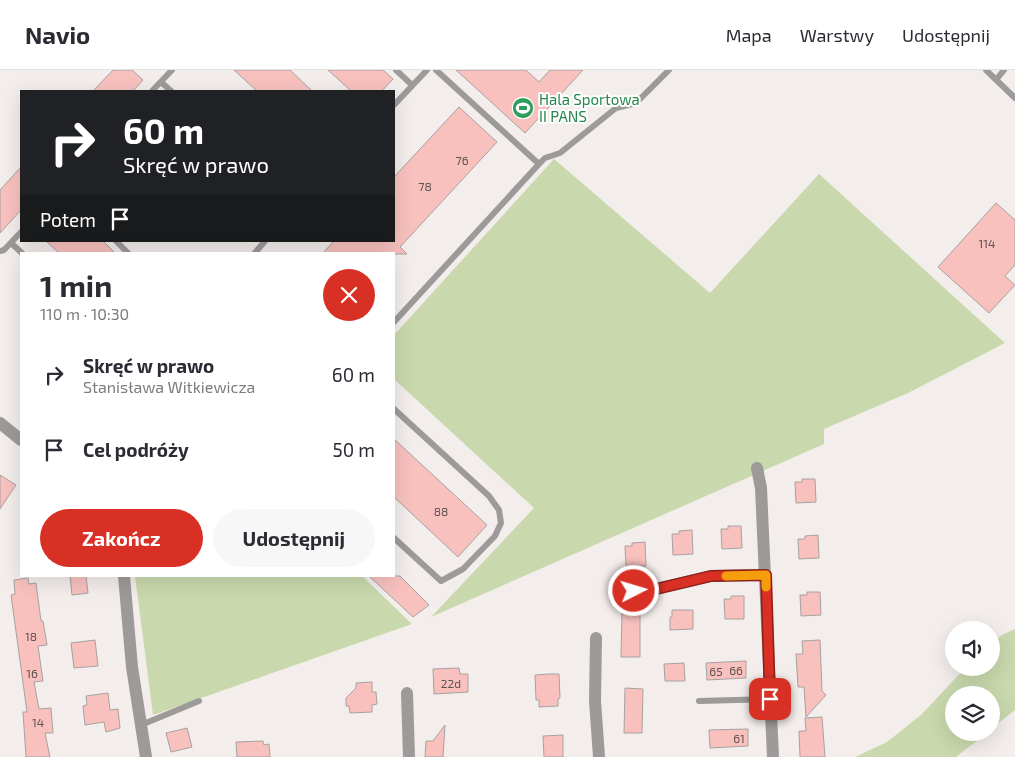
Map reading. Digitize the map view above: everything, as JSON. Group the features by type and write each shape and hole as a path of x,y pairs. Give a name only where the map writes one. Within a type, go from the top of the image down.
{"street":[{"path":"0,423 20,439"},
{"path":"757,468 761,488 766,575 773,757"},
{"path":"616,591 652,590 711,576 766,575"},
{"path":"124,577 132,667 146,757"},
{"path":"596,638 596,701 599,757"},
{"path":"407,692 409,757"}],"lane":[{"path":"153,90 172,70"},
{"path":"396,70 412,85"},
{"path":"395,104 427,70"},
{"path":"436,70 539,164"},
{"path":"395,321 545,158 560,153 616,108 636,103 669,70"},
{"path":"986,70 1015,98"},
{"path":"996,80 1004,70"},
{"path":"161,82 170,90"},
{"path":"0,251 20,233"},
{"path":"11,242 22,252"},
{"path":"117,242 127,252"},
{"path":"256,252 264,242"},
{"path":"395,410 489,496 499,510 501,523 495,536 463,568 441,581 395,539"},
{"path":"699,701 770,699"},
{"path":"141,725 199,701"}],"green space":[{"path":"554,159 710,293 819,174 1005,343 908,393 824,429 824,444 431,617 534,508 395,380 395,334"},
{"path":"135,577 363,577 412,624 153,715"},
{"path":"1015,629 1015,710 1000,722 1000,686 948,686 958,676 1000,676 1000,636"},
{"path":"945,689 945,741 977,741 956,757 855,757 887,742 921,715"}],"building":[{"path":"113,70 132,70 143,80 134,90 94,90"},
{"path":"234,70 290,70 311,90 256,90"},
{"path":"328,70 383,70 393,79 383,90 350,90"},
{"name":"Hala Sportowa II PANS","path":"456,70 526,70 539,82 550,70 583,70 525,133"},
{"path":"459,107 497,142 400,247 407,254 395,254 395,252 324,252 333,242 395,242 395,176"},
{"path":"20,168 20,211 0,233 0,190"},
{"path":"996,203 1015,220 1015,265 1005,276 1015,285 989,313 938,267"},
{"path":"47,242 104,242 114,252 58,252"},
{"path":"395,440 487,525 458,557 395,498"},
{"path":"0,475 16,485 0,509"},
{"path":"802,479 815,479 816,502 796,503 795,482 802,482"},
{"path":"728,526 741,526 742,548 722,549 721,529 728,529"},
{"path":"692,530 693,554 673,555 672,534 679,534 679,531"},
{"path":"818,535 819,558 799,559 798,539 805,539 805,536"},
{"path":"645,542 646,566 626,566 625,546 632,546 632,543"},
{"path":"400,576 429,605 413,617 370,577"},
{"path":"70,577 86,577 88,593 72,595"},
{"path":"28,578 29,584 36,583 41,621 43,621 47,645 38,646 43,681 34,682 39,709 51,708 53,733 45,733 50,757 26,757 23,712 27,712 11,595 15,594 14,580"},
{"path":"807,592 820,592 821,615 801,616 800,595 807,595"},
{"path":"731,596 744,596 744,619 725,619 724,599 731,599"},
{"path":"672,610 693,610 693,629 670,630"},
{"path":"622,613 640,613 640,657 621,657"},
{"path":"95,640 98,666 74,668 71,643"},
{"path":"820,640 822,691 826,695 806,717 804,687 798,687 796,654 803,654 802,641"},
{"path":"746,661 746,678 707,680 706,663"},
{"path":"684,663 685,681 665,681 664,664"},
{"path":"459,668 460,674 468,674 468,692 434,694 433,669"},
{"path":"559,674 560,698 558,699 558,706 539,707 539,700 536,700 535,675"},
{"path":"372,682 372,692 376,692 377,704 372,705 372,712 350,713 349,706 346,706 346,698 356,688 356,683"},
{"path":"625,688 643,689 642,733 624,733"},
{"path":"108,693 110,710 118,709 120,728 106,732 104,722 85,725 83,706 87,705 86,696"},
{"path":"822,717 825,757 800,757 799,731 806,731 805,718"},
{"path":"445,725 443,757 425,757 426,741 433,741"},
{"path":"187,728 192,747 171,752 166,733"},
{"path":"748,729 748,746 710,748 709,730"},
{"path":"563,735 563,757 544,757 543,736"},
{"path":"263,741 264,745 269,744 270,757 237,757 236,742"}],"slow traffic":[{"path":"726,576 766,575 766,587"}],"place":[{"name":"Hala Sportowa II PANS","path":"523,108"}],"route":[{"path":"634,591 652,590 683,584 711,576 766,575 770,699"}]}
